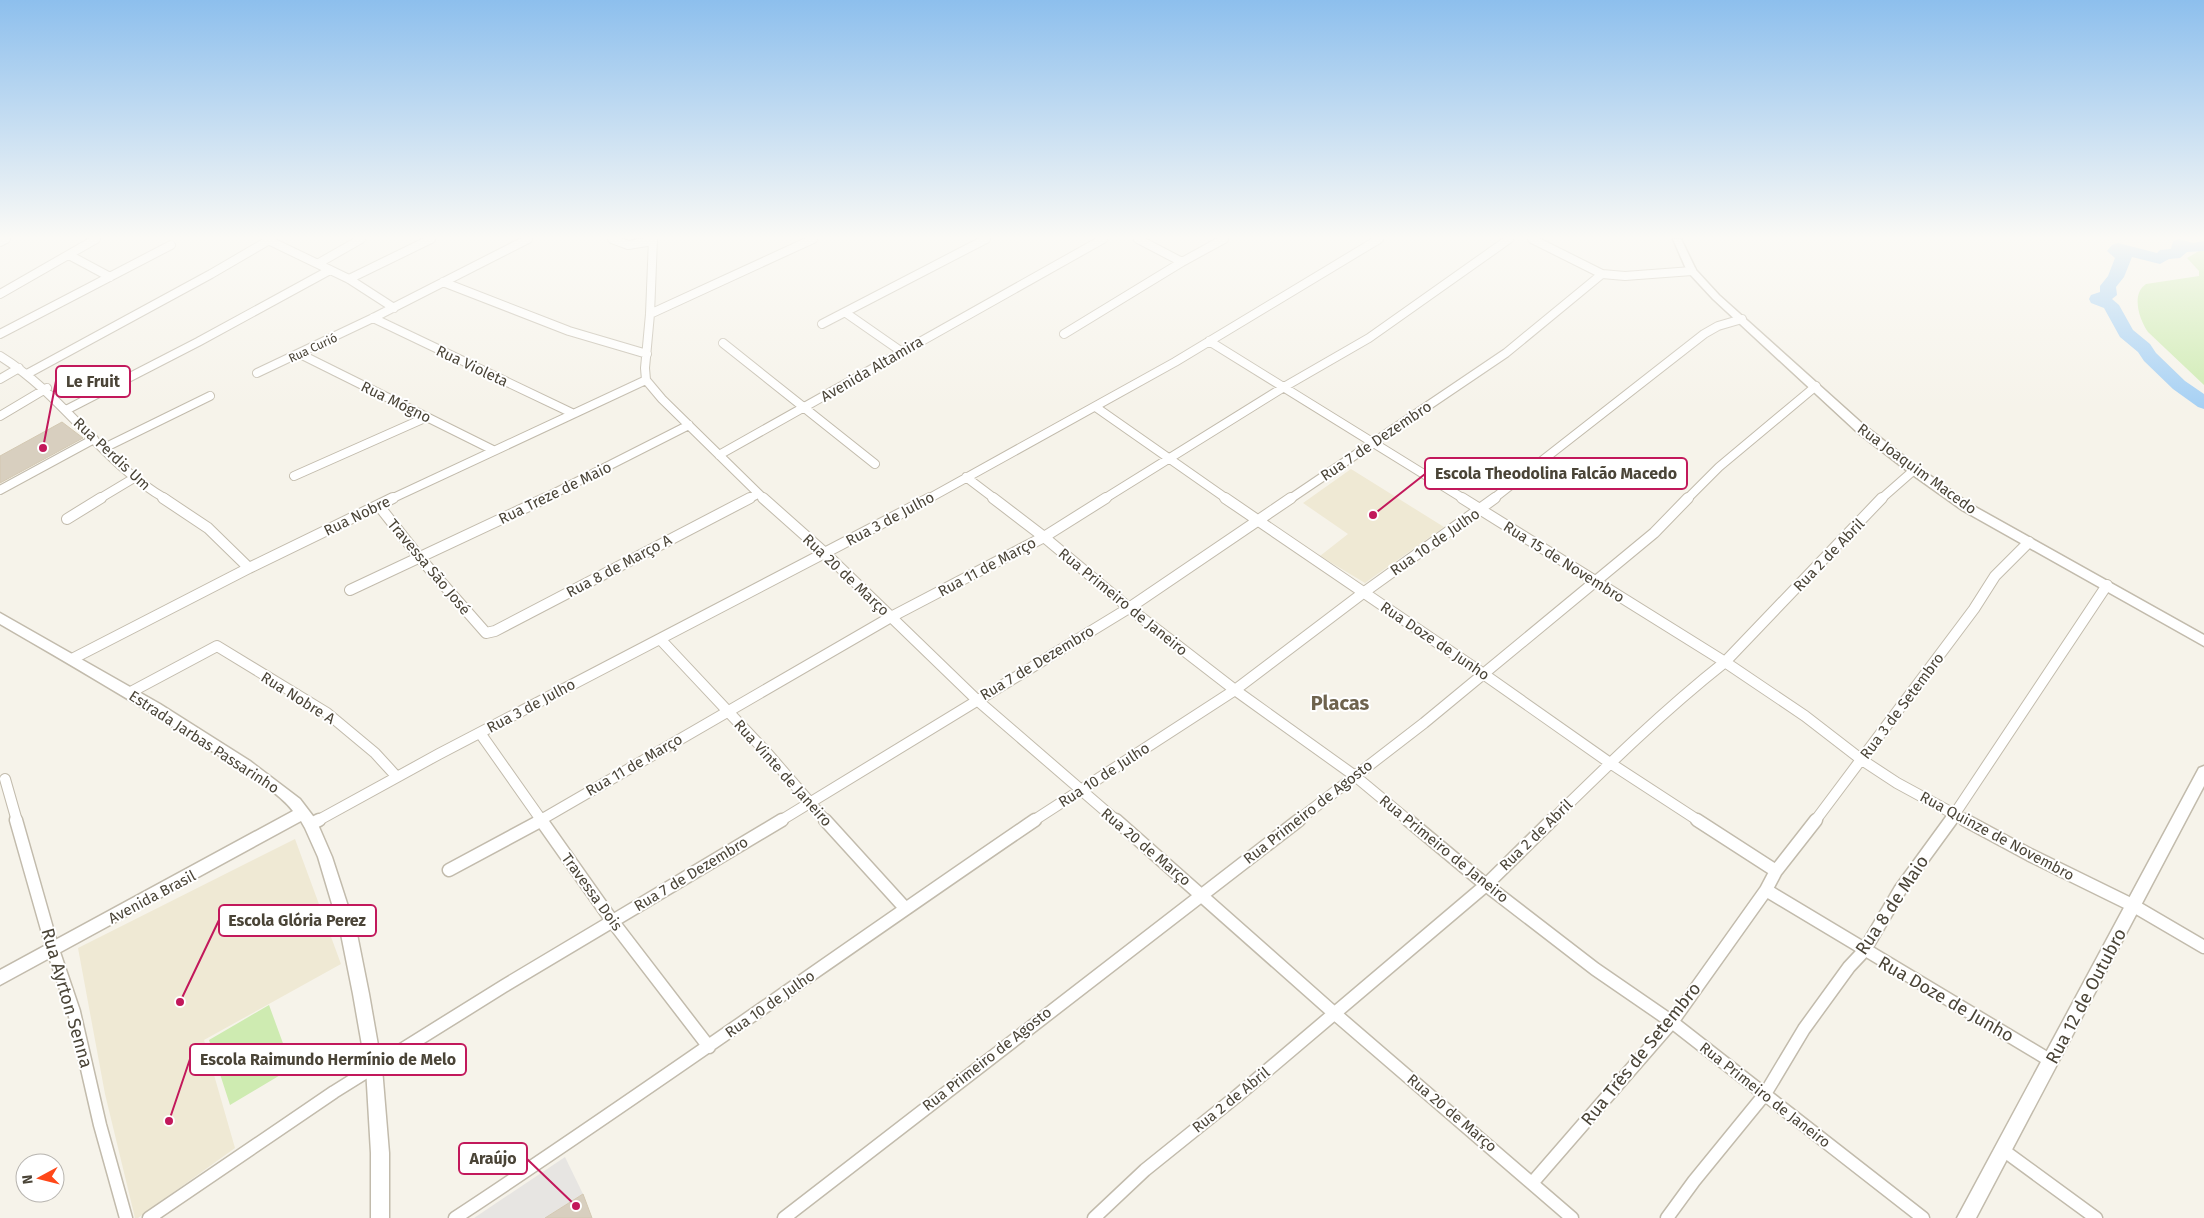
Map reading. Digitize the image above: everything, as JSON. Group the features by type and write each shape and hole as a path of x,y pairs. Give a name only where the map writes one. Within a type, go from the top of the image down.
{"street":[{"path":"0,334 74,296"},
{"path":"0,379 23,371 170,296"},
{"path":"66,410 282,296"},
{"path":"375,296 394,308"},
{"name":"Rua Curió","path":"257,373 300,354 417,296"},
{"path":"477,296 541,322 611,346 647,354"},
{"path":"646,380 651,296"},
{"path":"650,314 689,296"},
{"path":"822,324 878,296"},
{"name":"Avenida Altamira","path":"719,455 1002,296"},
{"path":"1064,334 1127,296"},
{"name":"Rua 3 de Julho","path":"307,819 396,776 826,554 1097,408 1288,296"},
{"name":"Rua 11 de Março","path":"449,870 541,820 891,617 1044,537 1284,387 1369,338 1429,296"},
{"name":"Rua 7 de Dezembro","path":"149,1218 334,1092 504,986 810,803 1129,608 1506,353 1575,296"},
{"name":"Rua Joaquim Macedo","path":"1715,296 1861,429 1966,507 2108,585 2204,641"},
{"path":"846,313 902,352"},
{"name":"Rua Violeta","path":"373,318 572,413"},
{"name":"Rua 10 de Julho","path":"454,1218 575,1139 709,1047 905,908 1080,790 1235,690 1363,593 1481,509 1704,334 1718,326 1742,319"},
{"name":"Rua 15 de Novembro","path":"1209,341 1725,662 1805,716 1862,760"},
{"path":"723,342 875,464"},
{"name":"Rua Mógno","path":"300,354 492,450"},
{"name":"Rua Perdis Um","path":"0,356 47,388 94,439 134,478 152,492 193,516 249,568"},
{"name":"Rua Nobre","path":"72,659 249,568 492,450 646,380"},
{"name":"Rua 20 de Março","path":"646,380 662,399 758,494 826,554 977,700 1202,894 1334,1013 1533,1182 1572,1218"},
{"name":"Rua Primeiro de Agosto","path":"784,1218 1355,776 1654,533 1720,467 1816,386"},
{"path":"0,416 47,388"},
{"path":"104,448 210,396"},
{"name":"Rua Doze de Junho","path":"1097,408 1169,460 1482,673 1610,763 1776,871"},
{"path":"294,476 427,417"},
{"name":"Rua Treze de Maio","path":"350,590 578,483 690,425"},
{"path":"0,490 94,439"},
{"name":"Rua 2 de Abril","path":"1094,1218 1145,1170 1486,885 1610,763 1696,685 1725,662 1881,499 1914,470"},
{"path":"66,519 134,478"},
{"name":"Rua Primeiro de Janeiro","path":"966,478 1044,537 1129,608 1235,690 1355,776 1486,885 1595,969 1672,1022 1923,1218"},
{"name":"Rua 8 de Março A","path":"480,628 486,633 495,632 758,494"},
{"name":"Travessa São José","path":"379,506 420,558 480,628"},
{"name":"Rua 3 de Setembro","path":"1776,871 1862,760 1974,609 1995,576 2028,542"},
{"name":"Rua 8 de Maio","path":"1667,1218 1694,1181 1765,1094 1804,1029 1849,967 1864,951 1900,890 1956,814 2108,585"},
{"name":"Estrada Jarbas Passarinho","path":"0,618 129,693 245,765 278,789 307,819 325,857 349,934 374,1068 380,1153 380,1218"},
{"name":"Rua Vinte de Janeiro","path":"660,639 768,754 905,908"},
{"name":"Rua Nobre A","path":"129,693 218,646 327,713 357,740 375,753 396,776"},
{"name":"Travessa Dois","path":"480,733 613,922 709,1047"},
{"name":"Rua Quinze de Novembro","path":"1862,760 1897,783 2030,855 2134,906 2204,947"},
{"name":"Rua 12 de Outubro","path":"1966,1218 2204,772"},
{"name":"Rua Ayrton Senna","path":"5,779 53,950 74,1012 100,1125 126,1218"},
{"name":"Avenida Brasil","path":"0,978 307,819"},
{"name":"Rua Três de Setembro","path":"1533,1182 1672,1022 1766,890 1776,871"},
{"name":"Rua Doze de Junho","path":"1766,890 1864,951 1941,994 2050,1061"},
{"path":"2002,1150 2096,1218"}],"shaded area":[{"path":"1351,469 1444,527 1365,583 1320,556 1348,534 1303,503"},
{"path":"295,839 341,964 204,1040 235,1148 138,1218 135,1218 105,1094 78,948"},
{"path":"565,1157 583,1194 545,1218 474,1218"}],"green space":[{"path":"2139,296 2204,296 2204,385 2148,332 2139,314"},
{"path":"269,1005 292,1068 230,1105 209,1040"}],"building":[{"path":"62,422 83,438 0,483 0,456"},
{"path":"583,1194 592,1218 545,1218"}],"waterway":[{"path":"2106,296 2097,299 2111,305 2126,333 2144,348 2150,357 2179,385 2204,403"}],"place":[{"name":"Le Fruit","path":"43,448"},
{"name":"Escola Theodolina Falcão Macedo","path":"1373,515"},
{"name":"Escola Glória Perez","path":"180,1002"},
{"name":"Escola Raimundo Hermínio de Melo","path":"169,1121"},
{"name":"Araújo","path":"576,1206"}],"district":[{"name":"Placas","path":"1340,703"}]}
